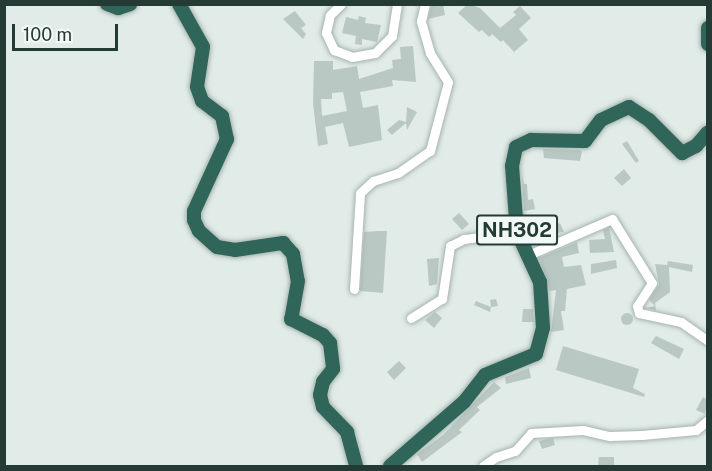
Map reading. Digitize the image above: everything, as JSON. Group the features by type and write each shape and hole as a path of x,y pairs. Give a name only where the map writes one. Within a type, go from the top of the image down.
{"highway":[{"path":"107,4 118,8 130,4"},
{"path":"179,4 203,47 197,87 202,100 222,116 227,139 194,211 194,220 199,231 217,247 235,250 283,243 293,254 298,281 291,319 330,343 333,369 323,382 320,395 323,407 347,432 356,466"},
{"path":"708,28 708,44"},
{"name":"NH302","path":"390,466 464,402 485,375 536,354 543,328 540,282 517,232 513,156 516,147 524,142 585,141 601,120 629,107 650,120 682,153 696,146 708,132"}],"street":[{"path":"341,4 330,15 326,33 333,50 352,57 375,54 392,36 397,4"},
{"path":"354,289 360,193 373,181 398,173 430,151 448,82 430,53 421,21 425,4"},
{"path":"526,255 612,219 652,283 637,306 639,313 681,322 708,341"},
{"path":"411,318 442,298 450,246 464,239 517,232"},
{"path":"483,466 496,457 514,451 531,433 583,430 610,436 642,435 696,430 708,420"}],"building":[{"path":"432,4 443,4 445,15 428,19"},
{"path":"468,4 480,8 500,28 516,15 513,12 520,6 531,18 519,29 528,40 514,52 503,40 501,42 492,34 489,37 482,30 479,32 458,13"},
{"path":"295,11 306,25 301,28 306,34 303,39 283,19"},
{"path":"359,16 366,18 365,23 381,25 377,42 362,39 362,45 355,44 356,36 342,33 346,17 358,20"},
{"path":"413,46 416,82 392,80 393,86 360,92 363,108 378,105 382,140 349,147 343,123 325,127 328,144 318,146 313,103 314,61 333,61 333,70 357,66 359,79 393,68 392,60 401,59 400,47","holes":["343,92 347,111 322,116 321,99 332,99 332,93"]},
{"path":"407,107 417,112 407,130 406,123 392,135 387,130 399,120 406,122"},
{"path":"627,141 639,161 636,163 622,144"},
{"path":"543,149 582,151 580,161 544,158"},
{"path":"624,169 631,178 622,186 614,178"},
{"path":"522,176 524,184 527,184 528,200 533,199 535,209 524,211"},
{"path":"459,213 469,224 462,230 452,219"},
{"path":"560,223 564,232 543,235 554,232 551,226"},
{"path":"609,227 614,252 590,253 589,240 605,239 603,230"},
{"path":"387,231 383,293 360,291 364,232"},
{"path":"577,242 579,253 562,257 564,267 581,265 586,285 567,289 565,311 561,311 564,330 551,332 556,290 550,291 539,258"},
{"path":"439,258 437,284 429,286 427,259"},
{"path":"616,260 617,268 591,274 591,264"},
{"path":"668,261 693,265 692,272 669,267 670,292 655,303 656,310 646,308 655,306 649,300 659,284 655,264 667,265"},
{"path":"496,299 498,306 491,307 490,300"},
{"path":"476,301 491,307 490,312 474,305"},
{"path":"523,309 533,309 534,322 522,322"},
{"path":"435,312 442,318 434,328 425,320"},
{"path":"629,313 633,319 629,325 625,325 621,317"},
{"path":"656,336 684,349 679,359 651,343"},
{"path":"563,346 639,369 633,388 645,394 644,397 556,370"},
{"path":"399,361 406,368 394,380 387,372"},
{"path":"529,368 531,378 506,384 505,377"},
{"path":"494,382 501,388 477,407 480,410 459,430 462,432 422,462 417,454 443,435"},
{"path":"703,397 708,400 705,414 696,410"},
{"path":"553,438 555,445 542,449 539,441"},
{"path":"599,457 614,457 614,466 598,466"}]}
